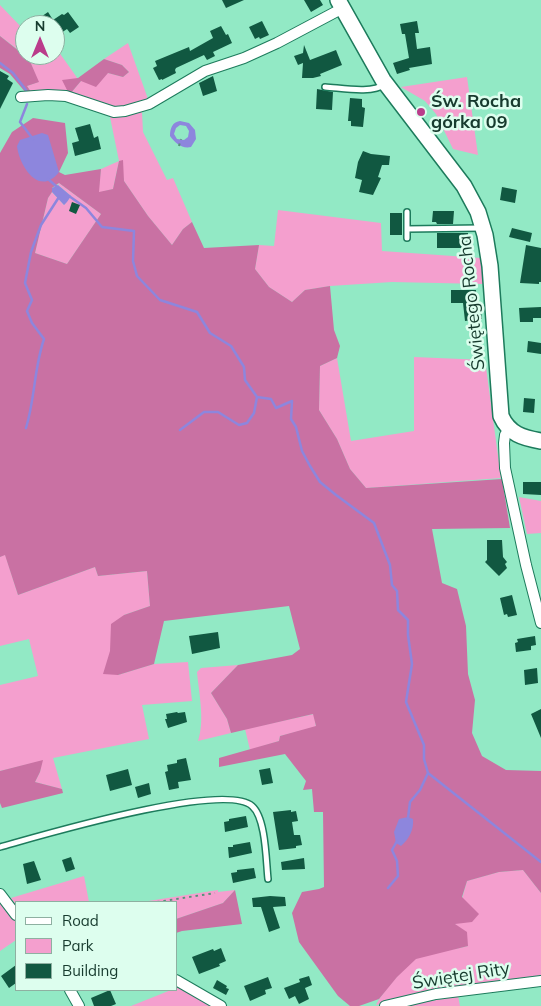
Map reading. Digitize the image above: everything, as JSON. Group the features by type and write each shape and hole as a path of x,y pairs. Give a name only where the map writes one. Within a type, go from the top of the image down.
{"street":[{"name":"Świętego Rocha","path":"341,4 386,84 464,186 478,212 484,228 492,285 500,407 504,421 509,429"},
{"path":"21,97 66,96 114,112 125,111 149,104 205,72 244,58 277,43 341,4"},
{"path":"541,441 520,436 509,429 504,443 505,468 536,585 541,624"},
{"path":"0,894 15,914"},
{"path":"178,981 221,1006"},
{"name":"Świętej Rity","path":"385,1006 436,994 541,981"},
{"path":"71,991 79,1006"}],"lane":[{"path":"325,87 370,89 380,88 386,84"},
{"path":"407,212 407,238"},
{"path":"407,229 484,228"},
{"path":"0,847 70,826 162,807 206,800 235,800 251,805 260,818 268,879"}],"path":[{"path":"179,146 181,139"},
{"path":"163,901 215,892"}],"green space":[{"path":"0,5 15,21 15,47 0,36"},
{"path":"128,43 148,99 117,110 70,94 81,81 108,73 123,77 129,72 122,65 104,59"},
{"path":"65,61 78,79 69,94 52,90 31,92 27,86 38,82 31,65 65,65"},
{"path":"467,77 478,155 453,149 436,114 425,101 401,87"},
{"path":"142,112 143,132 167,180 173,178 192,222 183,229 172,245 148,216 124,181 110,117"},
{"path":"119,161 113,189 98,193 101,169"},
{"path":"59,183 101,214 67,264 35,253 48,198 52,192 64,205 71,196 58,185"},
{"path":"278,210 381,223 382,251 481,258 483,284 392,282 330,286 305,290 292,302 269,287 255,269 259,245 274,246"},
{"path":"414,357 485,360 501,478 366,488 350,469 337,439 319,410 320,366 337,358 351,441 414,431"},
{"path":"519,497 541,501 541,533 527,534"},
{"path":"5,554 18,595 95,567 98,576 147,571 150,606 124,615 118,675 154,664 188,662 192,701 142,705 149,739 53,758 62,789 35,782 40,772 42,761 0,771 0,685 38,676 29,639 0,646 0,557"},
{"path":"238,665 211,693 227,719 231,733 198,741 201,716 197,672 201,668"},
{"path":"314,714 316,727 280,736 279,741 250,750 245,729"},
{"path":"523,870 541,893 541,978 452,990 376,1005 395,979 417,958 468,946 455,924 467,881 499,872"},
{"path":"84,876 89,901 15,901 15,904 11,898"},
{"path":"218,890 218,892 235,890 223,903 178,918 178,901 148,901"},
{"path":"0,901 15,921 15,941 0,951"},
{"path":"180,986 212,1006 131,1006 168,991 178,991"},
{"path":"458,996 460,1006 404,1006"}],"shaded area":[{"path":"0,36 15,48 15,65 32,65 39,82 27,86 31,92 26,93 10,74 0,68"},
{"path":"104,59 122,65 129,72 123,77 108,73 96,87 81,81 69,94 62,80 78,78"},
{"path":"33,118 65,123 68,153 59,172 65,175 101,169 99,192 113,189 119,161 123,160 124,181 148,216 172,245 183,229 192,222 204,248 259,245 255,269 269,287 292,302 305,290 330,286 334,330 340,346 337,358 320,366 319,410 337,439 350,469 366,488 502,479 510,528 432,529 442,583 457,589 466,626 468,674 475,700 472,733 482,756 506,770 541,771 541,893 523,870 499,872 467,881 462,897 479,914 472,922 455,924 467,932 468,946 416,959 397,977 379,999 359,1006 350,1006 338,996 299,942 292,913 302,892 324,887 323,812 314,812 312,789 303,790 306,781 285,754 219,767 219,758 279,741 280,736 316,726 313,714 231,733 227,719 211,693 238,665 292,655 300,649 289,606 164,621 154,664 118,675 103,674 110,651 111,624 124,615 150,606 147,571 98,576 95,567 18,595 5,555 0,557 0,153 12,132","holes":["59,183 101,214 67,264 35,253 48,198 52,188"]},
{"path":"180,121 189,123 195,130 196,139 191,147 179,145 170,136 172,126","holes":["180,125 186,126 189,131 188,137 184,140 177,139 174,134 176,128"]},
{"path":"42,133 48,135 59,172 52,179 44,182 31,176 22,162 17,146 20,140"},
{"path":"58,185 71,196 64,205 52,192 52,188"},
{"path":"43,760 35,782 62,789 63,793 2,808 0,803 0,771"},
{"path":"408,817 413,819 413,827 409,837 401,846 396,843 394,832 399,819"},
{"path":"235,890 242,924 178,932 178,918 223,903"}],"building":[{"path":"222,0 244,0 226,8"},
{"path":"304,0 320,0 323,5 311,12"},
{"path":"68,12 79,27 70,33 67,29 65,30 64,15"},
{"path":"262,21 269,35 255,39 249,27"},
{"path":"417,21 419,33 415,33 417,49 430,47 432,64 409,68 410,70 397,74 393,63 409,58 405,34 402,34 400,24"},
{"path":"221,26 226,35 228,34 232,43 213,52 215,56 207,60 204,55 176,68 176,73 159,80 153,68 157,66 155,61 189,47 190,51 213,38 210,31"},
{"path":"304,45 310,60 336,50 342,65 320,74 321,76 302,78 303,63 298,65 294,56 303,53"},
{"path":"0,71 9,76 7,79 13,83 0,109"},
{"path":"213,76 217,91 203,96 199,83"},
{"path":"317,89 333,92 332,110 316,109"},
{"path":"350,98 362,99 362,107 365,108 363,127 351,126 351,121 348,121"},
{"path":"90,124 94,138 98,136 101,149 75,156 72,143 79,141 75,128"},
{"path":"363,151 390,156 389,165 382,165 378,177 381,178 373,195 359,192 362,180 355,178 358,162"},
{"path":"502,187 517,190 515,203 500,200"},
{"path":"72,202 80,205 76,214 69,211"},
{"path":"433,211 454,211 453,224 437,224 432,222"},
{"path":"390,213 402,213 402,235 390,235"},
{"path":"512,228 532,233 530,242 509,237"},
{"path":"437,233 468,233 468,235 471,235 471,248 437,248"},
{"path":"526,245 541,248 541,282 539,284 520,283"},
{"path":"451,290 476,290 476,305 480,304 482,319 465,321 463,303 451,303"},
{"path":"541,307 541,318 533,318 533,322 520,322 519,308"},
{"path":"528,341 541,343 541,354 527,352"},
{"path":"524,398 535,399 534,413 523,412"},
{"path":"523,482 541,482 541,495 523,494"},
{"path":"487,540 502,540 503,557 507,562 505,564 507,568 499,576 485,562 487,560"},
{"path":"512,595 517,615 508,617 507,614 504,615 500,598"},
{"path":"218,632 220,648 192,654 189,636"},
{"path":"535,636 536,645 531,646 531,650 516,652 515,643 518,642 517,639"},
{"path":"537,668 538,683 525,685 524,670"},
{"path":"541,709 541,738 531,714"},
{"path":"185,712 187,722 168,728 165,719 167,719 166,714"},
{"path":"186,758 191,780 178,782 179,788 169,790 165,772 168,771 167,765 177,763 177,760"},
{"path":"270,768 273,783 262,785 259,770"},
{"path":"128,769 132,785 110,791 106,775"},
{"path":"149,783 151,794 138,798 135,787"},
{"path":"291,810 291,812 296,811 298,821 292,822 294,835 300,835 302,845 296,846 296,848 279,850 273,812"},
{"path":"246,816 248,827 225,832 224,822 229,821 229,819"},
{"path":"250,842 252,853 229,858 228,847"},
{"path":"71,857 75,869 66,872 62,860"},
{"path":"304,858 305,869 282,870 281,862"},
{"path":"34,861 41,880 27,884 23,864"},
{"path":"254,868 256,878 233,883 231,873 237,872 237,870"},
{"path":"285,897 286,906 273,907 280,928 269,932 261,907 253,907 252,898"},
{"path":"221,948 226,961 219,964 220,966 199,974 192,957"},
{"path":"15,966 15,984 9,988 1,976"},
{"path":"309,976 312,985 305,988 309,999 299,1004 295,996 289,999 284,988 300,982 299,979"},
{"path":"268,977 272,988 265,990 266,994 250,1001 244,986"},
{"path":"217,980 229,989 226,995 213,988"},
{"path":"110,991 116,1004 111,1006 94,1006 91,998"}],"waterway":[{"path":"0,63 13,73 26,90"},
{"path":"27,104 20,122 33,139"},
{"path":"48,179 57,187"},
{"path":"69,196 86,208 102,227 134,231 133,261 137,276 160,300 197,312 210,333 231,346 244,367 245,380 257,397 271,399 276,408 292,401 291,419 296,427 302,451 320,482 374,523 390,565 392,585 397,591 398,610 408,620 412,664 406,702 424,745 424,759 428,773 420,790 410,802 408,818"},
{"path":"26,428 38,361 44,339 32,323 27,311 32,300 25,283 31,252 41,225 59,197"},
{"path":"180,430 204,412 218,412 239,425 247,423 254,413 257,397"},
{"path":"428,773 541,862"},
{"path":"388,888 398,876 397,861 392,850 397,841"}],"place":[{"name":"Św. Rocha górka 09","path":"421,112"}]}
